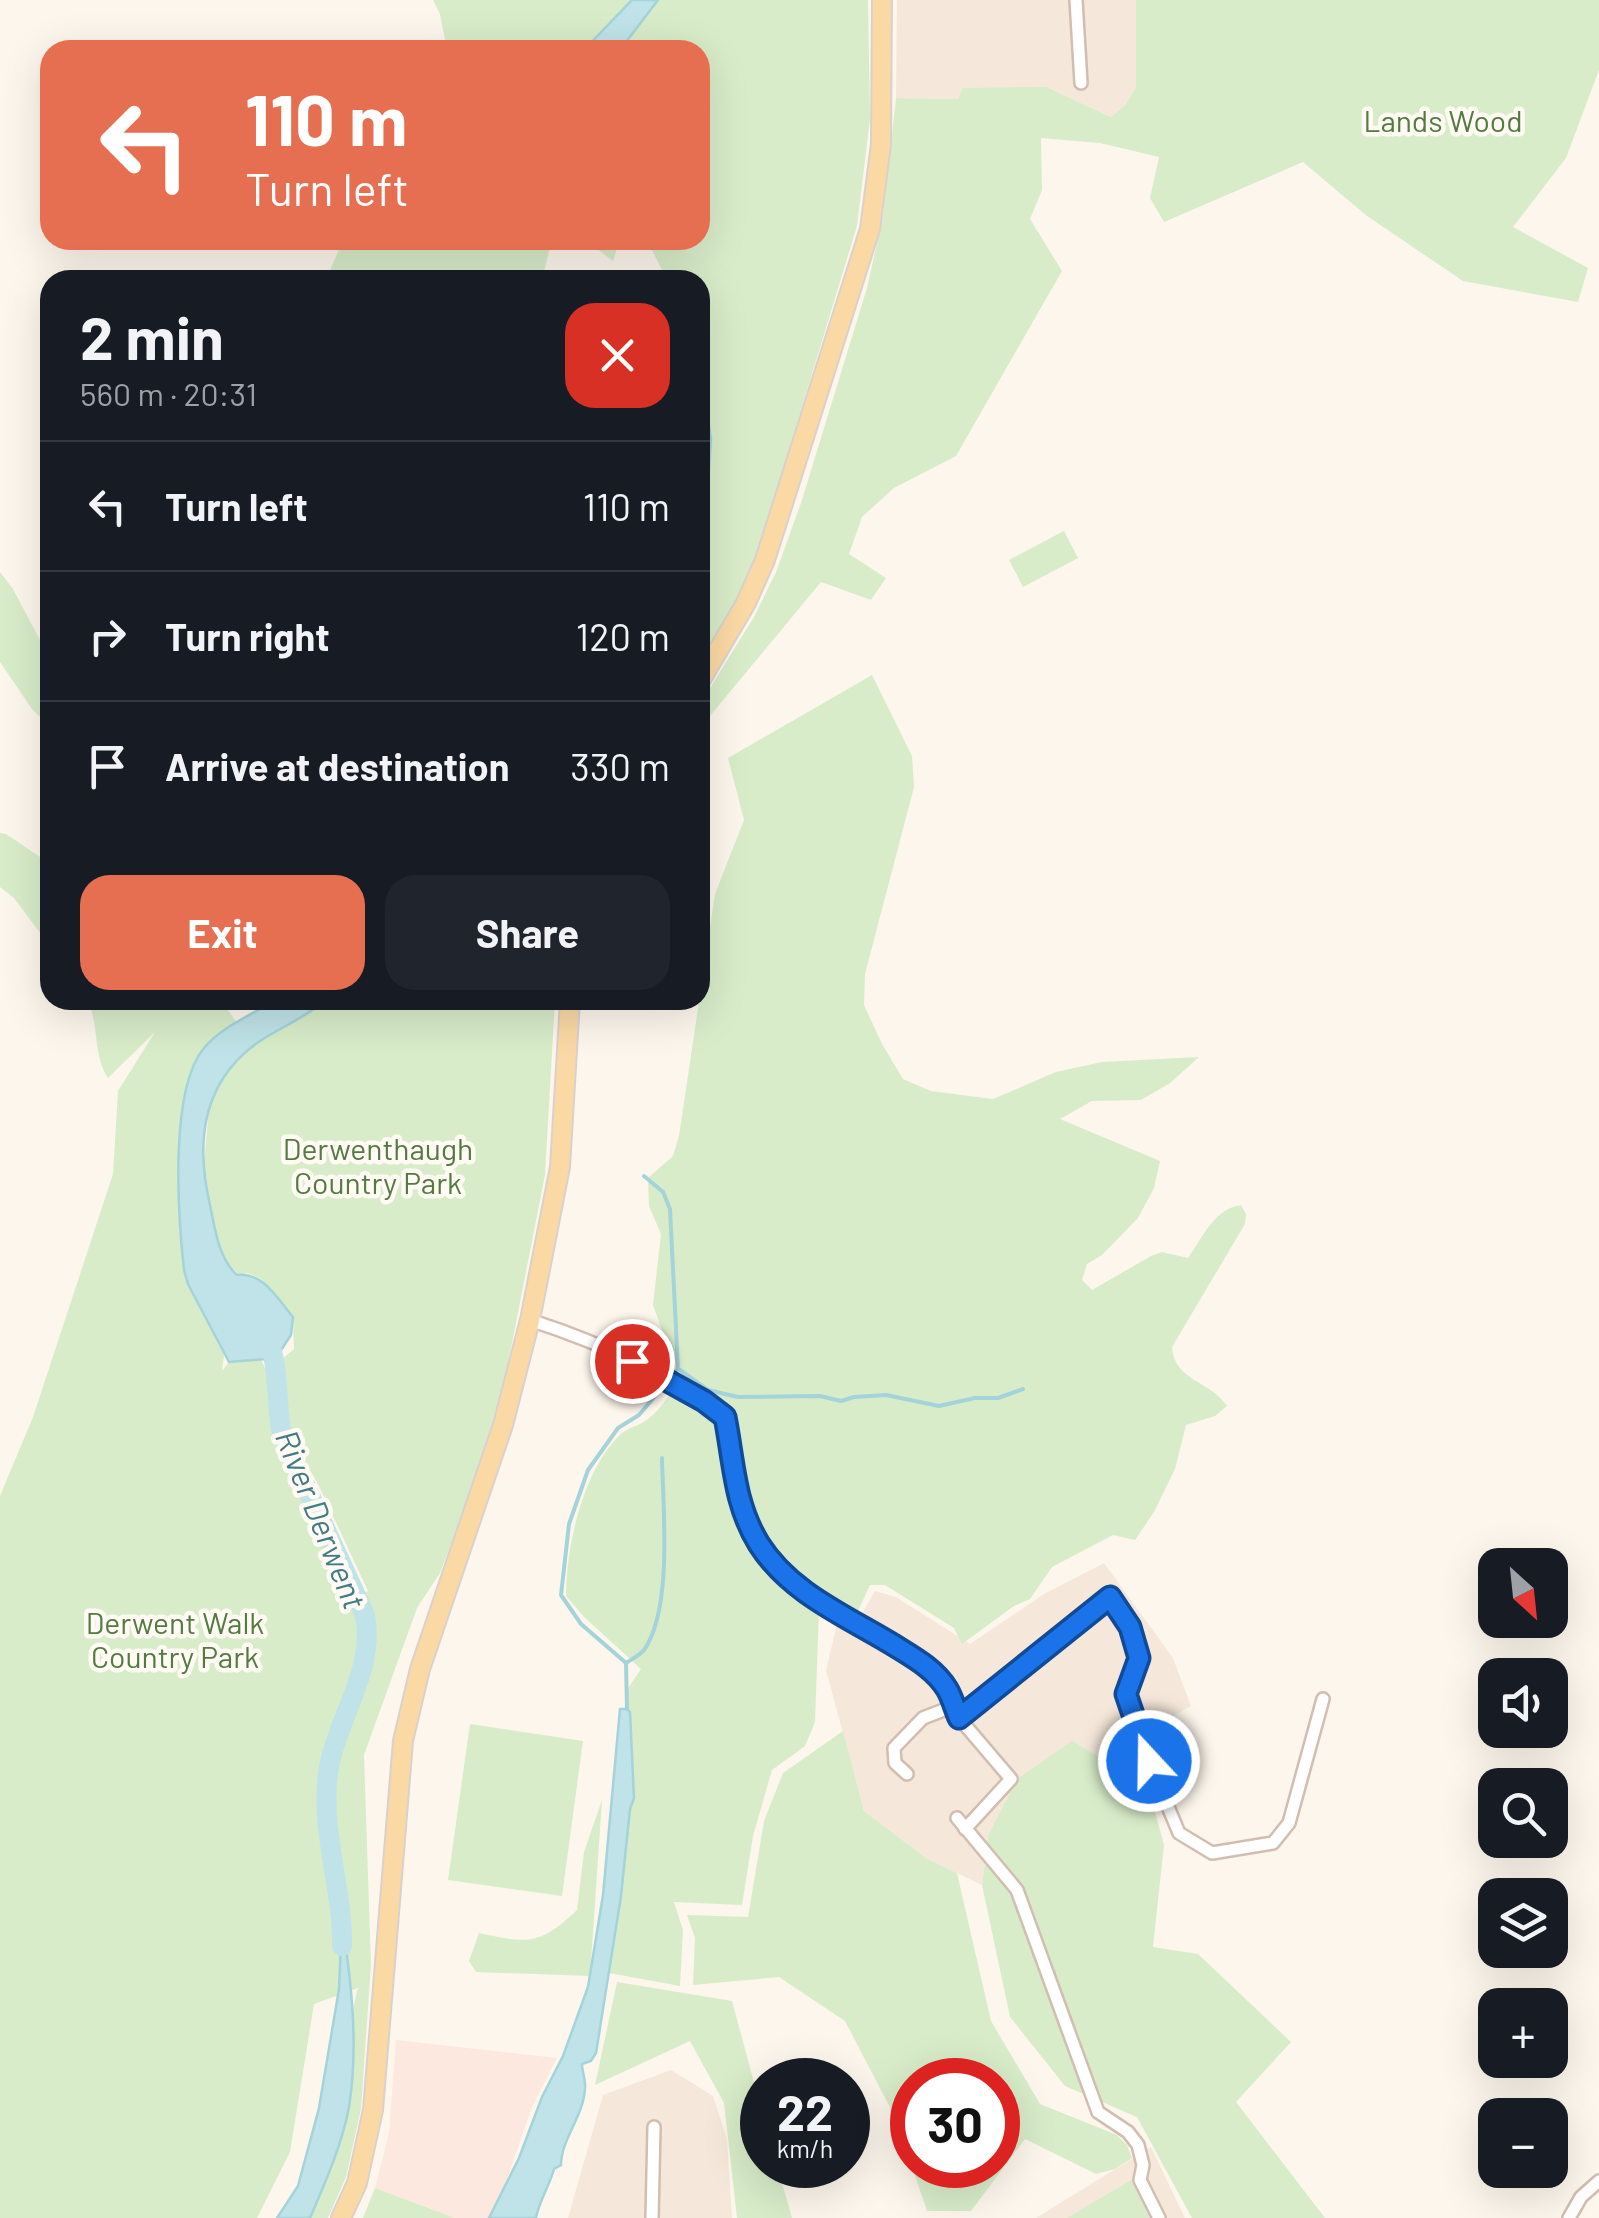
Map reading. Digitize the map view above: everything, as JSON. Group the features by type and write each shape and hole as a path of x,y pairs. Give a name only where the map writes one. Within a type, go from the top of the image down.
{"main road":[{"path":"710,663 746,602 765,560 866,242 882,144 882,0"},
{"path":"342,2218 362,2164 373,2110 398,1774 410,1704 503,1425 530,1320 560,1168 569,1010"}],"street":[{"path":"1076,0 1081,83"},
{"path":"530,1320 569,1333 654,1373 725,1417 741,1511 760,1546 783,1575 814,1600 862,1624 926,1665 947,1688 957,1712 1011,1779 961,1823 1018,1890 1098,2112 1128,2132 1138,2145 1143,2165 1140,2180 1159,2218"},
{"path":"907,1774 895,1763 894,1748 923,1718 957,1712 1110,1597 1130,1627 1139,1658 1126,1694 1134,1725 1179,1833 1212,1854 1273,1843 1289,1823 1323,1699"},
{"path":"652,2218 654,2127"},
{"path":"1570,2218 1581,2197 1599,2181"}],"shaded area":[{"path":"897,0 1136,0 1136,87 1126,104 1111,117 1045,87 958,99 896,98"},
{"path":"1104,1563 1173,1658 1191,1706 1099,1757 988,1836 982,1885 926,1858 864,1811 826,1670 837,1624 863,1612 875,1591 896,1597 970,1644 1044,1594"},
{"path":"396,2040 557,2058 532,2107 500,2199 489,2218 455,2218 375,2188 389,2133"},
{"path":"671,2070 713,2096 727,2139 732,2218 568,2218 603,2095"},
{"path":"1151,2147 1185,2218 1036,2218"}],"green space":[{"path":"433,0 632,0 594,40 445,40"},
{"path":"658,0 868,0 870,119 857,226 753,568 710,649 710,270 662,270 652,250 710,250 710,40 628,40"},
{"name":"Lands Wood","path":"1136,0 1599,0 1599,70 1566,158 1513,227 1588,268 1578,302 1463,281 1367,216 1303,162 1164,222 1150,198 1159,157 1100,143 1041,138 1042,190 1030,219 1062,271 956,456 894,488 862,517 849,554 886,578 871,600 821,582 710,716 710,688 754,617 776,572 867,288 883,216 896,98 958,99 963,88 1046,87 1111,117 1126,104 1136,87"},
{"path":"339,250 549,250 544,270 330,270"},
{"path":"599,250 616,250 613,261"},
{"path":"1064,531 1078,558 1023,587 1009,560"},
{"path":"0,572 40,640 40,717 0,662"},
{"path":"872,675 912,756 914,787 865,974 864,1005 903,1079 931,1091 993,1099 1056,1072 1102,1062 1199,1057 1170,1083 1141,1100 1092,1101 1060,1119 1160,1161 1154,1188 1138,1218 1102,1255 1087,1264 1082,1280 1092,1290 1162,1252 1188,1258 1223,1212 1241,1205 1246,1214 1245,1224 1172,1347 1179,1367 1227,1406 1215,1416 1186,1425 1175,1469 1135,1540 1113,1535 1052,1567 1030,1599 962,1644 954,1628 885,1585 870,1585 858,1611 819,1609 815,1722 805,1746 772,1770 753,1836 742,1905 674,1902 683,1930 680,1986 609,1973 634,1798 626,1691 641,1669 566,1596 573,1532 596,1467 624,1432 653,1415 683,1376 653,1305 661,1234 649,1206 648,1178 673,1156 698,1010 710,1010 710,928 715,894 744,820 728,758"},
{"path":"0,833 40,857 40,933 14,898 0,887"},
{"path":"91,1010 228,1010 238,1024 205,1046 186,1090 179,1153 184,1270 224,1355 222,1371 229,1362 261,1360 266,1370 275,1443 322,1535 349,1600 368,1591 319,1486 290,1435 275,1365 294,1349 293,1317 261,1279 248,1273 240,1275 226,1263 219,1244 205,1185 210,1098 224,1075 257,1043 309,1010 554,1010 545,1175 503,1389 468,1500 440,1573 417,1608 364,1755 371,1965 361,2109 346,2177 328,2218 310,2218 346,2120 358,1988 314,2004 290,2152 257,2218 0,2218 0,1496 33,1417 113,1174 118,1091 155,1032 108,1078 100,1059"},
{"path":"470,1724 583,1741 562,1896 448,1880"},
{"path":"843,1731 864,1811 926,1858 957,1873 991,2021 1013,2058 890,2058 890,2107 870,2069 870,2058 864,2058 845,2021 779,1977 693,1985 695,1938 687,1915 748,1917 764,1821 783,1773"},
{"path":"1135,1737 1164,1845 1153,1947 1198,1954 1291,2042 1236,2102 1325,2218 1192,2218 1137,2117 1065,2086 1010,2017 982,1885 988,1836 1017,1779 1072,1741 1099,1757"},
{"path":"602,1800 590,1976 476,1972 469,1961 479,1933 533,1939 553,1930 577,1910 584,1852"},
{"path":"617,1982 732,2001 747,2058 740,2058 740,2188 784,2188 792,2218 737,2218 724,2103 690,2041 595,2085"},
{"path":"1020,2070 1040,2104 1117,2135 1132,2158 1115,2169 1096,2174 1025,2139 1020,2146"},
{"path":"1131,2180 1150,2218 1067,2218"},
{"path":"375,2188 455,2218 363,2218"},
{"path":"919,2188 988,2188 971,2211 927,2211"}],"water":[{"path":"632,0 658,0 628,40 594,40"},
{"path":"258,1010 311,1010 260,1041 226,1074 215,1093 204,1135 206,1181 225,1260 237,1275 262,1282 293,1317 291,1335 272,1364 266,1359 229,1362 184,1270 178,1187 185,1093 204,1048 228,1027"},
{"path":"620,1709 630,1712 634,1798 596,2053 591,2061 582,2064 584,2098 561,2165 554,2169 536,2218 489,2218 563,2056 588,1987 603,1895"},
{"path":"342,1919 354,2036 346,2121 310,2218 277,2218 298,2186 319,2108 339,1989"}],"waterway":[{"path":"627,1709 626,1663 581,1624 561,1595 569,1524 588,1470 618,1428 639,1415 678,1369 670,1209 663,1192 644,1176"},
{"name":"River Derwent","path":"267,1339 274,1358 282,1435 365,1615 367,1634 361,1672 335,1744 327,1785 328,1831 342,1946"},
{"path":"680,1370 708,1390 738,1397 820,1396 841,1401 886,1395 939,1406 975,1398 998,1398 1023,1389"},
{"path":"626,1663 644,1650 659,1610 664,1557 662,1458"}],"route":[{"path":"632,1361 725,1417 741,1511 760,1546 783,1575 814,1600 862,1624 926,1665 947,1688 959,1718 1110,1597 1130,1627 1139,1658 1126,1694 1149,1761"}],"park label":[{"name":"Derwenthaugh Country Park","path":"378,1165"},
{"name":"Derwent Walk Country Park","path":"175,1639"}]}
